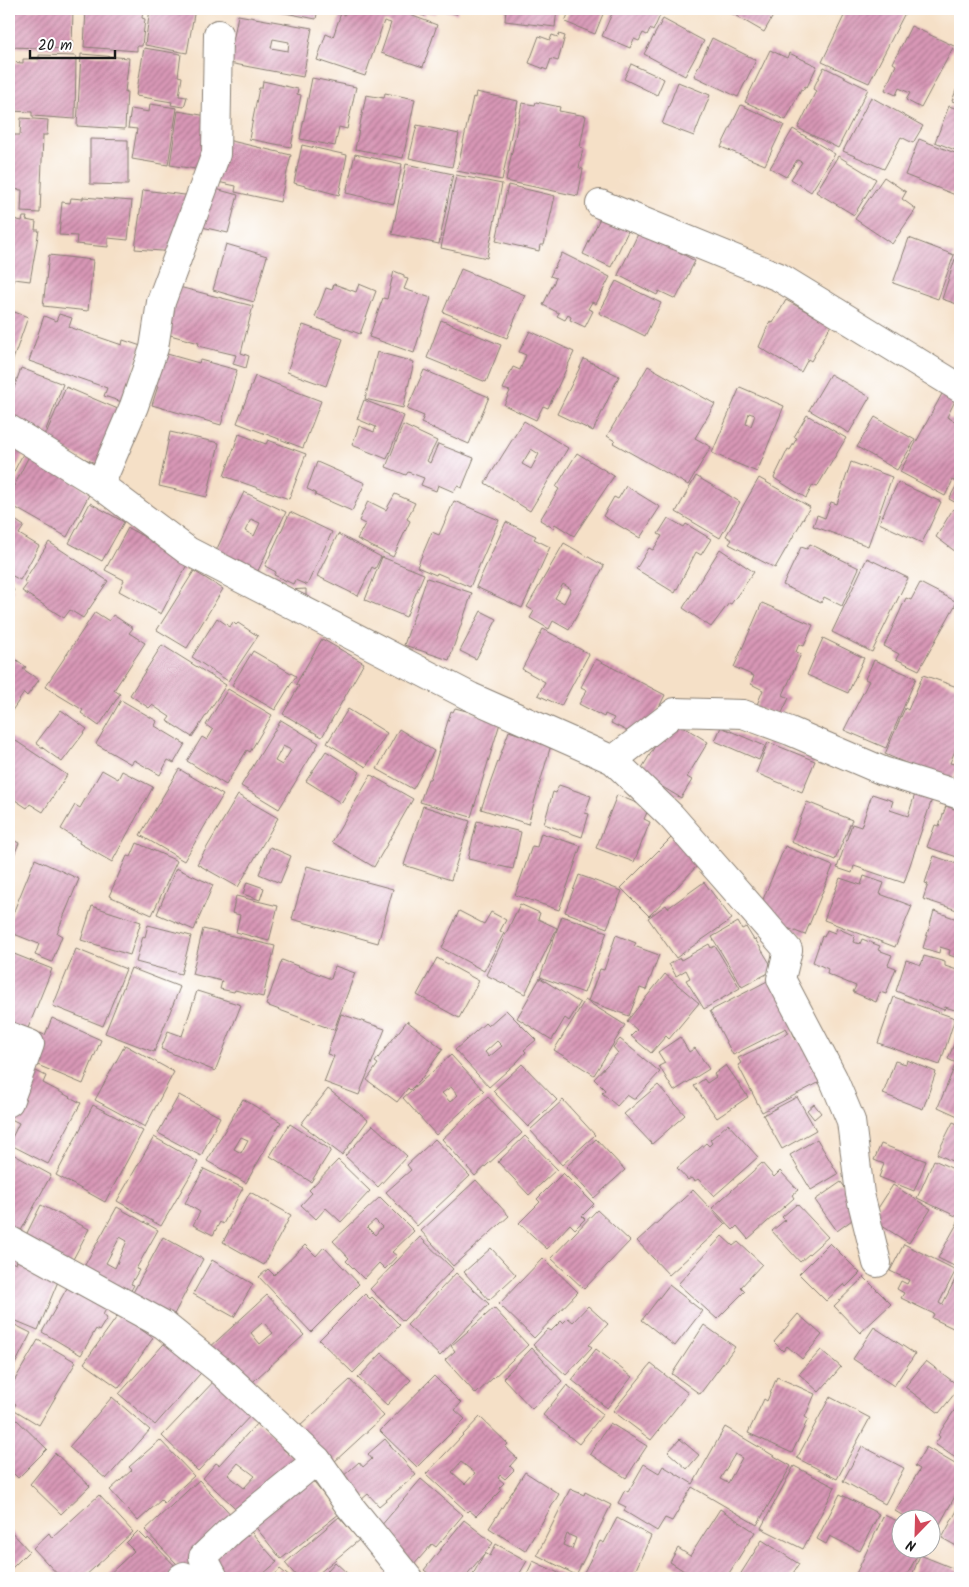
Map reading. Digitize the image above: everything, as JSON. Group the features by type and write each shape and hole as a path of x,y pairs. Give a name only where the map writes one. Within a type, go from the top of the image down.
{"street":[{"path":"100,485 134,406 154,348 161,302 216,154 218,34"},
{"path":"600,204 779,277 960,388"},
{"path":"9,429 100,485 188,551 471,697 613,760 671,816 788,950 781,979 833,1078 851,1121 860,1194 877,1263"},
{"path":"613,760 675,712 743,714 790,731 883,771 960,795"},
{"path":"9,1036 30,1044 9,1102"},
{"path":"9,1240 164,1325 222,1372 317,1460 348,1504 408,1578"},
{"path":"214,1578 203,1557 230,1531 317,1460"},
{"path":"182,1578 184,1576 187,1578"}],"building":[{"path":"9,9 73,9 72,49 9,47"},
{"path":"86,9 143,10 142,18 145,19 142,46 137,46 137,51 84,47"},
{"path":"150,9 195,9 187,53 145,45"},
{"path":"275,9 318,9 316,19 275,11"},
{"path":"347,9 369,9 382,13 383,9 394,9 437,25 423,67 381,53 391,23 384,21 365,76 317,60 326,34 333,37 341,13 344,15"},
{"path":"401,9 437,9 436,14 426,12 425,16"},
{"path":"438,9 458,9 457,14"},
{"path":"506,9 557,9 555,27 505,21"},
{"path":"570,9 605,9 595,34 565,22"},
{"path":"614,9 663,9 653,31 650,29 647,35 643,33 639,41 634,39 630,48 602,36"},
{"path":"724,9 777,9 764,32"},
{"path":"837,9 907,9 869,83 822,62 844,16 835,12"},
{"path":"238,15 312,28 303,77 229,63","holes":["273,39 289,42 288,51 271,48"]},
{"path":"663,19 704,41 685,76 644,54"},
{"path":"911,26 954,46 921,108 906,100 910,93 899,88 896,95 885,90 896,65 893,63"},
{"path":"559,34 565,36 558,61 551,59 547,70 529,63 539,36 550,40 552,35 558,37"},
{"path":"712,38 756,60 738,97 694,76"},
{"path":"144,48 181,54 178,76 182,77 179,96 187,97 184,107 171,105 172,102 136,96"},
{"path":"770,50 787,58 789,53 817,66 807,87 805,86 803,90 801,89 786,120 745,102"},
{"path":"81,54 129,58 125,92 127,91 125,129 77,126"},
{"path":"39,55 76,56 75,119 32,116 32,112 9,111 9,62 23,63 23,59 39,59"},
{"path":"631,64 664,79 657,95 624,79"},
{"path":"824,67 868,89 838,148 798,128 816,91 813,89"},
{"path":"312,78 356,87 347,129 339,127 335,146 300,139"},
{"path":"960,80 960,104 952,101"},
{"path":"263,81 298,89 297,94 301,95 291,147 249,139 259,88 262,88"},
{"path":"678,82 710,95 694,136 662,124"},
{"path":"476,92 518,101 502,180 457,171 473,97 475,98"},
{"path":"385,93 415,99 403,158 355,149 366,95 384,98"},
{"path":"871,97 923,126 913,143 901,137 884,169 843,151"},
{"path":"536,102 560,107 559,111 586,116 580,147 583,148 579,168 583,169 578,196 506,181 522,103 535,105"},
{"path":"150,104 177,108 168,165 132,159 137,129 128,128 131,109 149,112"},
{"path":"741,105 784,125 765,165 721,147"},
{"path":"949,106 960,110 960,152 935,142"},
{"path":"178,111 213,117 208,171 170,165"},
{"path":"21,118 48,120 47,135 43,135 40,213 21,212 22,190 9,189 9,135 20,135"},
{"path":"417,125 459,134 452,167 409,158"},
{"path":"793,129 835,154 811,192 791,179 802,162 797,160 786,177 770,168"},
{"path":"90,139 128,140 128,185 90,184"},
{"path":"223,139 291,155 280,202 235,192 236,186 213,181"},
{"path":"919,139 960,155 958,196 905,175"},
{"path":"302,145 347,155 339,195 294,183"},
{"path":"355,154 402,164 394,204 346,193"},
{"path":"838,156 876,179 854,215 816,192"},
{"path":"406,164 453,174 439,244 392,234"},
{"path":"456,175 502,184 487,258 441,248"},
{"path":"884,177 906,192 902,199 916,209 892,244 855,219"},
{"path":"508,185 555,196 544,245 540,245 539,251 496,241"},
{"path":"212,188 238,195 228,233 202,227"},
{"path":"143,190 193,196 175,252 135,249"},
{"path":"83,197 132,201 128,240 108,238 108,247 76,244 77,236 59,235 62,202 70,203 71,198 83,199"},
{"path":"601,216 630,227 611,267 583,254"},
{"path":"23,217 27,217 26,220 36,222 35,230 39,230 30,281 14,279 12,285 9,285 9,218 22,221"},
{"path":"640,230 695,261 676,299 659,291 657,295 618,275"},
{"path":"909,238 954,255 938,299 893,283"},
{"path":"226,244 267,256 254,302 213,290"},
{"path":"562,253 610,277 596,304 592,302 588,309 593,311 585,327 570,320 571,317 568,315 565,320 557,316 559,313 543,305 556,278 550,276"},
{"path":"49,255 93,260 88,311 43,306"},
{"path":"955,259 960,260 960,305 942,299"},
{"path":"461,269 525,295 507,338 443,312"},
{"path":"394,271 408,279 404,289 431,298 414,353 369,337 383,298 387,299"},
{"path":"616,281 661,303 645,336 599,313"},
{"path":"334,284 356,292 359,284 376,291 360,334 315,317 326,288 332,290"},
{"path":"175,286 253,306 241,353 249,356 246,368 233,364 236,355 198,346 199,343 163,333"},
{"path":"786,300 831,325 811,361 808,359 801,372 759,347 770,321 773,323"},
{"path":"9,310 28,317 9,371"},
{"path":"59,314 72,318 69,327 122,345 123,340 141,346 122,402 104,396 107,388 29,361 44,316 56,321"},
{"path":"441,320 501,345 486,382 427,358"},
{"path":"303,325 343,339 326,386 287,372"},
{"path":"530,331 574,352 548,408 543,406 536,420 504,405 510,391 503,389 513,367 520,370 526,355 519,352"},
{"path":"160,352 199,363 200,360 237,370 221,425 152,405 158,386 150,384"},
{"path":"377,352 414,362 403,408 365,399"},
{"path":"584,359 619,376 593,431 557,414"},
{"path":"648,366 715,404 695,438 711,447 688,485 613,443 615,441 607,436"},
{"path":"21,368 63,384 43,438 9,421 9,402"},
{"path":"424,370 489,397 469,444 421,423 424,416 407,409"},
{"path":"9,372 14,374 9,388"},
{"path":"830,374 870,397 849,433 809,410"},
{"path":"255,376 321,401 303,448 237,423"},
{"path":"66,387 125,412 102,466 43,441"},
{"path":"740,387 784,406 757,472 712,453","holes":["749,413 755,415 751,426 746,424"]},
{"path":"943,392 956,399 947,417 960,424 960,473 956,482 953,480 945,496 900,472"},
{"path":"364,400 404,416 387,459 352,445 359,426 374,432 376,427 357,419"},
{"path":"807,415 846,438 817,487 813,485 806,498 774,478 788,449 790,450 797,438 794,437"},
{"path":"875,417 915,440 897,470 857,447"},
{"path":"524,421 568,448 530,511 485,483","holes":["531,449 539,454 531,469 522,464"]},
{"path":"403,425 437,441 427,461 430,463 438,444 474,458 462,488 457,486 454,492 438,485 436,491 421,485 424,478 408,472 406,475 386,467"},
{"path":"170,432 219,443 207,497 159,486"},
{"path":"239,434 266,444 268,440 306,454 289,499 224,476"},
{"path":"9,445 24,452 9,481"},
{"path":"31,452 90,493 67,537 9,504 9,496"},
{"path":"577,453 614,476 574,536 555,524 553,528 540,520 559,489 556,487"},
{"path":"317,462 365,483 352,511 315,495 316,493 307,489"},
{"path":"851,462 892,477 868,546 813,526 817,515 825,518 831,502 837,504"},
{"path":"696,476 740,502 720,538 676,512"},
{"path":"759,478 810,507 775,568 729,544 732,540 726,536"},
{"path":"960,479 960,505 949,499"},
{"path":"898,482 941,502 922,543 879,523"},
{"path":"626,486 660,507 640,538 603,516 614,497 618,499"},
{"path":"244,492 286,512 255,577 213,557","holes":["251,519 260,523 254,536 245,531"]},
{"path":"395,494 415,503 407,519 410,521 393,557 357,539 365,524 359,521 368,501 386,510"},
{"path":"454,501 499,520 470,587 417,567 432,532 439,535"},
{"path":"90,503 124,522 102,561 69,543"},
{"path":"953,509 960,513 960,555 936,537"},
{"path":"290,512 332,532 307,585 295,580 293,584 274,575 276,572 265,566"},
{"path":"9,516 24,526 19,534 39,546 20,580 9,574"},
{"path":"668,518 684,527 686,524 711,539 701,555 696,552 675,593 636,569 649,548 653,550 662,536 658,534"},
{"path":"506,522 536,536 534,539 550,547 522,608 476,587"},
{"path":"128,528 189,561 161,614 119,591 124,580 105,570"},
{"path":"338,534 381,557 375,569 372,567 358,596 317,576"},
{"path":"49,542 108,581 83,618 70,610 64,618 22,591 28,583 24,581"},
{"path":"564,543 604,566 569,630 553,621 549,629 530,618 534,611 527,607","holes":["563,584 571,589 564,603 555,598"]},
{"path":"810,544 859,568 842,606 824,597 821,603 783,585 801,547 807,549"},
{"path":"720,549 754,572 731,604 729,603 711,627 683,608"},
{"path":"382,557 424,574 406,617 365,600"},
{"path":"867,558 908,578 872,652 832,632"},
{"path":"194,571 223,589 187,648 157,630"},
{"path":"427,578 472,593 449,660 404,645"},
{"path":"960,579 960,595 953,590"},
{"path":"920,583 957,602 919,670 896,659 899,654 884,646 906,598 911,600"},
{"path":"9,587 14,590 9,597"},
{"path":"306,589 306,598 287,590"},
{"path":"762,603 813,625 804,646 799,644 796,652 801,654 783,695 789,698 780,717 756,707 763,690 751,684 754,676 734,667"},
{"path":"481,611 497,619 476,659 460,651"},
{"path":"95,612 109,621 113,615 133,628 129,633 145,643 114,690 120,694 99,726 81,713 83,710 45,687"},
{"path":"217,618 230,627 233,622 236,625 238,623 258,636 228,681 192,657"},
{"path":"543,629 589,654 561,706 538,695 545,682 522,669"},
{"path":"823,638 864,658 848,693 807,675"},
{"path":"322,639 364,663 322,737 283,714 299,686 296,684"},
{"path":"162,645 226,685 192,737 167,721 170,717 152,705 149,708 130,695"},
{"path":"253,651 296,676 275,710 232,685"},
{"path":"9,654 26,667 23,669 39,680 27,696 24,693 9,715"},
{"path":"596,659 665,695 647,731 635,735 611,723 614,718 605,714 604,717 579,704 587,690 581,687"},
{"path":"874,660 916,678 886,748 844,730 869,681 865,679"},
{"path":"923,675 960,688 960,738 950,763 958,765 951,783 885,754 905,708 908,710"},
{"path":"228,689 272,715 250,752 247,750 226,785 187,761 202,737 207,740 213,730 206,725"},
{"path":"121,700 157,721 155,726 185,744 174,763 168,760 160,775 134,760 131,764 96,744"},
{"path":"455,708 501,720 471,817 420,802 428,779 430,779 451,711 453,712"},
{"path":"348,709 387,733 366,767 327,743"},
{"path":"61,710 87,729 62,762 36,743"},
{"path":"671,719 708,742 687,777 692,780 681,798 639,773"},
{"path":"281,720 319,743 279,809 241,786","holes":["283,746 291,750 282,765 275,761"]},
{"path":"721,727 765,746 759,760 715,741"},
{"path":"399,729 434,751 413,789 377,769"},
{"path":"509,731 551,745 528,824 481,809"},
{"path":"10,737 67,775 43,812 30,804 27,808 9,796"},
{"path":"768,742 815,761 802,792 756,773"},
{"path":"326,751 360,772 341,803 306,781"},
{"path":"179,769 223,795 184,861 140,835"},
{"path":"102,770 118,779 122,771 153,787 112,862 79,843 80,841 61,829 75,805 80,808"},
{"path":"371,775 413,799 374,867 332,842"},
{"path":"559,785 591,796 585,813 589,814 582,837 544,824 553,792 556,793"},
{"path":"872,794 893,801 890,810 908,816 915,794 933,796 904,883 854,866 852,873 837,868 852,824 861,827"},
{"path":"238,795 278,818 238,887 197,864"},
{"path":"617,795 649,808 644,819 650,822 634,862 596,848"},
{"path":"807,802 852,820 835,860 791,842"},
{"path":"423,806 470,821 451,880 404,865"},
{"path":"946,806 960,811 960,858 927,847 935,825 939,826"},
{"path":"477,821 521,832 513,869 468,859"},
{"path":"541,833 581,846 559,910 515,895 532,846 537,847"},
{"path":"673,836 700,863 649,916 621,888"},
{"path":"9,838 19,843 9,867"},
{"path":"137,843 177,861 152,915 109,896 127,856 131,857"},
{"path":"785,846 833,866 805,935 772,922 759,909"},
{"path":"270,847 291,856 280,883 259,874"},
{"path":"934,856 960,865 960,911 923,899 928,884 925,883"},
{"path":"35,859 79,879 57,933 62,936 52,962 35,955 39,944 9,932 9,923"},
{"path":"307,866 393,889 378,943 292,919"},
{"path":"176,868 213,885 194,930 157,914"},
{"path":"579,875 622,891 607,928 565,912"},
{"path":"864,876 884,883 880,894 912,906 895,947 824,920 840,878 861,885"},
{"path":"247,882 264,888 260,900 243,894"},
{"path":"704,882 732,919 676,958 648,918 666,905 668,908"},
{"path":"236,896 278,906 269,941 236,932 240,915 232,913"},
{"path":"520,904 540,913 538,919 557,928 525,994 486,975"},
{"path":"92,906 141,922 130,955 81,940"},
{"path":"459,911 484,924 491,912 506,920 500,931 504,933 484,971 442,948"},
{"path":"934,911 960,920 960,959 949,955 950,950 940,947 939,953 923,948"},
{"path":"562,916 607,932 584,993 540,977"},
{"path":"738,922 742,929 746,927 755,939 774,970 742,987 712,937"},
{"path":"148,925 191,936 181,974 136,962"},
{"path":"837,928 855,936 853,942 860,944 862,939 880,946 878,950 892,955 888,965 896,968 886,994 880,992 876,1002 853,992 856,986 827,974 828,969 813,962 822,936 824,937 827,930 835,933"},
{"path":"203,929 275,946 263,997 235,990 234,992 220,989 222,981 192,974"},
{"path":"616,935 636,943 634,946 659,955 646,990 640,988 629,1016 588,1001 600,969 604,970"},
{"path":"709,944 711,948 715,946 740,988 704,1009 686,980 690,978 686,970 676,976 669,964 680,958 681,960"},
{"path":"76,949 126,969 103,1026 53,1006"},
{"path":"9,952 52,969 26,1033 9,1026"},
{"path":"924,956 945,962 945,966 960,971 960,1004 958,1011 945,1007 944,1010 896,991 906,960 921,965"},
{"path":"437,958 479,981 459,1018 417,995"},
{"path":"282,960 331,979 335,966 355,973 334,1030 266,1005"},
{"path":"131,968 180,987 154,1052 105,1033"},
{"path":"665,974 699,1003 669,1039 666,1036 651,1053 631,1036 637,1030 627,1021"},
{"path":"775,977 798,1028 792,1031 796,1040 801,1038 824,1080 762,1112 738,1065 741,1063 738,1058 789,1033 786,1028 733,1055 710,1011"},
{"path":"540,978 580,1003 569,1021 565,1018 552,1040 517,1018"},
{"path":"197,991 241,1005 215,1071 161,1049 168,1031 182,1036"},
{"path":"894,997 955,1018 940,1065 878,1043"},
{"path":"585,1000 625,1025 594,1075 554,1050"},
{"path":"506,1010 536,1040 524,1050 526,1052 517,1062 489,1087 455,1050 485,1023 488,1026","holes":["497,1041 502,1046 489,1057 485,1052"]},
{"path":"341,1014 385,1029 359,1095 324,1082 334,1056 327,1054"},
{"path":"52,1018 101,1040 83,1084 28,1061 40,1033 45,1035"},
{"path":"407,1021 443,1049 421,1079 410,1090 408,1088 397,1102 367,1080 378,1064 375,1062"},
{"path":"960,1029 960,1117 938,1107 956,1063 948,1059"},
{"path":"680,1037 689,1052 695,1048 709,1069 674,1091 659,1066 665,1063 658,1052"},
{"path":"620,1039 660,1072 635,1099 627,1095 617,1106 602,1093 605,1090 594,1079 618,1053 613,1047"},
{"path":"125,1045 174,1072 145,1127 95,1100"},
{"path":"451,1055 484,1091 436,1135 403,1098","holes":["451,1087 458,1095 450,1102 442,1093"]},
{"path":"907,1060 936,1072 923,1109 883,1094 895,1061 906,1064"},
{"path":"522,1064 557,1100 528,1127 493,1091"},
{"path":"726,1065 748,1097 717,1118 694,1086 704,1079 707,1083 716,1077 714,1074"},
{"path":"32,1069 46,1076 43,1083 81,1103 48,1164 9,1144 19,1123 9,1118 9,1113"},
{"path":"658,1085 685,1115 652,1144 624,1114"},
{"path":"328,1089 368,1120 342,1155 301,1124"},
{"path":"179,1095 220,1117 201,1156 158,1133"},
{"path":"488,1097 522,1133 475,1176 442,1139"},
{"path":"797,1097 816,1130 782,1149 763,1115"},
{"path":"243,1099 281,1122 246,1183 207,1161","holes":["241,1137 248,1140 241,1153 234,1149"]},
{"path":"563,1100 595,1135 562,1165 530,1130"},
{"path":"814,1104 821,1113 814,1119 807,1110"},
{"path":"93,1105 143,1131 105,1202 56,1175"},
{"path":"953,1122 960,1125 960,1165 937,1154"},
{"path":"290,1124 331,1150 311,1182 270,1156"},
{"path":"728,1124 758,1157 714,1196 698,1179 695,1181 691,1178 688,1180 677,1168 706,1143 709,1146 712,1143 710,1140"},
{"path":"373,1125 407,1156 378,1187 345,1156"},
{"path":"525,1136 557,1169 529,1195 498,1162"},
{"path":"154,1137 198,1162 161,1226 117,1201"},
{"path":"435,1139 470,1176 417,1226 386,1192 411,1170 407,1165"},
{"path":"596,1139 625,1170 594,1198 566,1167"},
{"path":"817,1139 838,1174 811,1190 790,1155"},
{"path":"881,1144 926,1161 914,1191 879,1177 884,1164 874,1160"},
{"path":"9,1152 51,1175 16,1240 9,1236"},
{"path":"338,1160 370,1191 341,1222 326,1208 316,1219 301,1205 312,1193 309,1190"},
{"path":"934,1160 960,1172 960,1218 917,1198"},
{"path":"762,1163 774,1177 780,1171 798,1190 792,1195 794,1198 748,1239 737,1226 733,1230 712,1208"},
{"path":"204,1169 243,1188 223,1224 220,1222 213,1235 193,1225 200,1212 185,1203"},
{"path":"563,1173 594,1204 582,1216 585,1219 575,1229 570,1224 547,1249 519,1223 540,1202 537,1199"},
{"path":"476,1180 509,1216 453,1266 421,1231"},
{"path":"841,1182 863,1212 837,1231 815,1200"},
{"path":"893,1185 931,1209 909,1243 871,1219"},
{"path":"693,1190 725,1224 669,1275 637,1241"},
{"path":"250,1192 291,1215 264,1265 223,1242"},
{"path":"380,1197 414,1231 392,1252 397,1256 385,1269 379,1263 364,1279 346,1261 349,1258 333,1241","holes":["375,1220 382,1227 375,1235 367,1227"]},
{"path":"797,1204 828,1237 800,1262 772,1231 785,1220 782,1217"},
{"path":"41,1205 89,1229 69,1267 22,1243"},
{"path":"117,1207 158,1230 136,1269 139,1270 131,1284 134,1285 127,1298 81,1272","holes":["120,1237 127,1241 115,1268 106,1263"]},
{"path":"597,1210 630,1241 584,1289 551,1258"},
{"path":"958,1222 960,1224 960,1255 954,1266 938,1258"},
{"path":"722,1236 733,1246 738,1242 762,1264 741,1287 745,1291 717,1319 678,1284"},
{"path":"163,1237 203,1259 170,1322 129,1300"},
{"path":"420,1237 453,1269 403,1321 370,1289"},
{"path":"830,1243 860,1273 846,1287 844,1284 826,1301 799,1274"},
{"path":"904,1244 956,1270 939,1303 942,1305 960,1270 960,1307 957,1315 960,1318 955,1329 932,1318 934,1314 901,1298 904,1293 897,1289 901,1281 907,1284 909,1280 890,1271"},
{"path":"305,1245 316,1256 324,1247 359,1284 311,1332 259,1277 268,1269 274,1275"},
{"path":"491,1248 516,1275 489,1300 464,1272"},
{"path":"18,1257 61,1274 38,1330 9,1318 9,1261 16,1264"},
{"path":"543,1258 578,1292 534,1338 499,1304"},
{"path":"212,1260 253,1284 234,1317 193,1294"},
{"path":"456,1273 489,1304 440,1356 407,1325"},
{"path":"864,1277 891,1304 860,1333 834,1306"},
{"path":"71,1281 109,1303 103,1315 107,1318 99,1331 96,1329 81,1355 42,1332"},
{"path":"669,1285 702,1311 675,1346 642,1320"},
{"path":"365,1294 370,1299 372,1297 400,1325 353,1373 319,1340"},
{"path":"267,1295 304,1335 245,1389 208,1349","holes":["263,1322 273,1333 260,1344 251,1333"]},
{"path":"588,1306 608,1324 589,1345 592,1347 566,1375 533,1345 548,1329 551,1331 561,1321 563,1323 568,1318 573,1322"},
{"path":"494,1308 528,1345 476,1394 445,1360 455,1351 451,1346"},
{"path":"119,1314 153,1338 119,1388 84,1363"},
{"path":"798,1314 822,1335 802,1359 787,1346 783,1351 774,1342"},
{"path":"9,1322 31,1333 9,1376"},
{"path":"704,1325 735,1347 700,1394 672,1374"},
{"path":"874,1327 915,1354 894,1386 853,1359"},
{"path":"171,1336 207,1366 155,1425 119,1394"},
{"path":"38,1340 76,1362 39,1425 13,1409 16,1404 9,1400 9,1390"},
{"path":"532,1348 562,1381 532,1409 503,1378"},
{"path":"596,1349 632,1377 607,1408 572,1380"},
{"path":"821,1350 841,1367 819,1392 799,1374"},
{"path":"382,1353 411,1380 387,1405 358,1378"},
{"path":"926,1361 960,1387 939,1413 905,1387"},
{"path":"651,1364 688,1393 651,1440 613,1411"},
{"path":"434,1376 461,1403 455,1410 465,1419 417,1467 380,1431"},
{"path":"777,1377 815,1394 805,1417 808,1419 792,1453 748,1433 764,1399 767,1401"},
{"path":"217,1378 254,1412 198,1471 162,1436"},
{"path":"350,1380 384,1416 333,1463 299,1427"},
{"path":"567,1385 603,1414 579,1444 543,1415"},
{"path":"112,1397 150,1430 106,1479 69,1447"},
{"path":"830,1397 870,1418 837,1479 797,1458"},
{"path":"960,1402 960,1461 935,1444 940,1437 938,1435"},
{"path":"480,1417 508,1444 505,1447 517,1458 510,1466 514,1470 505,1479 500,1475 498,1478 504,1483 499,1488 501,1491 476,1516 469,1510 467,1512 426,1474","holes":["461,1462 475,1473 465,1484 452,1472"]},
{"path":"15,1418 47,1449 18,1478 9,1469 9,1424"},
{"path":"258,1422 285,1446 283,1449 296,1460 245,1517 203,1478 216,1463 219,1465","holes":["238,1463 255,1476 244,1488 228,1475"]},
{"path":"610,1423 647,1446 626,1478 590,1454"},
{"path":"725,1427 791,1466 757,1525 692,1487 672,1521 665,1518 657,1531 624,1511 626,1507 618,1503 625,1490 628,1492 644,1464 659,1473 663,1466 693,1484","holes":["735,1454 742,1458 728,1483 720,1479"]},
{"path":"385,1439 416,1475 379,1506 368,1494 361,1500 341,1478 359,1462 363,1467 372,1459 368,1454"},
{"path":"680,1439 699,1455 687,1469 668,1452"},
{"path":"160,1440 194,1476 164,1503 161,1500 138,1521 110,1490 132,1470 129,1467"},
{"path":"862,1446 904,1468 885,1504 843,1481"},
{"path":"926,1447 960,1467 960,1487 942,1520 942,1510 896,1510 920,1469 915,1466"},
{"path":"55,1453 90,1486 61,1514 30,1484"},
{"path":"794,1466 835,1487 803,1549 761,1528"},
{"path":"525,1472 559,1494 525,1551 489,1528"},
{"path":"307,1474 339,1514 281,1559 250,1520"},
{"path":"421,1479 463,1515 436,1547 432,1544 412,1567 374,1534"},
{"path":"199,1480 236,1520 190,1578 145,1530"},
{"path":"570,1489 584,1495 585,1492 611,1505 576,1575 537,1555","holes":["567,1534 576,1538 572,1549 563,1545"]},
{"path":"840,1494 879,1514 860,1551 830,1536 826,1544 817,1539"},
{"path":"99,1495 133,1532 83,1578 61,1578 33,1548 49,1533 52,1538"},
{"path":"960,1505 960,1548 942,1538"},
{"path":"720,1509 755,1532 726,1578 695,1578 670,1562 678,1548 690,1556"},
{"path":"884,1515 892,1519 892,1560 915,1560 907,1575 905,1574 903,1578 854,1578"},
{"path":"339,1517 359,1540 313,1578 298,1578 285,1563"},
{"path":"617,1518 651,1536 632,1578 581,1578 600,1541 604,1543"},
{"path":"464,1520 493,1543 485,1553 490,1556 496,1544 527,1561 517,1578 471,1578 484,1554 464,1578 434,1578 424,1570"},
{"path":"246,1526 277,1562 263,1574 266,1577 264,1578 219,1578 208,1565"},
{"path":"9,1529 29,1551 9,1571"},
{"path":"138,1531 147,1540 148,1538 182,1573 177,1578 105,1578 134,1551 126,1543"},
{"path":"762,1540 799,1564 790,1578 738,1578"},
{"path":"918,1560 932,1560 960,1571 959,1578 911,1578"},
{"path":"533,1561 569,1578 525,1578"},
{"path":"335,1562 348,1574 351,1578 321,1578"},
{"path":"280,1569 291,1578 272,1578"},
{"path":"386,1573 391,1578 381,1578"}]}
